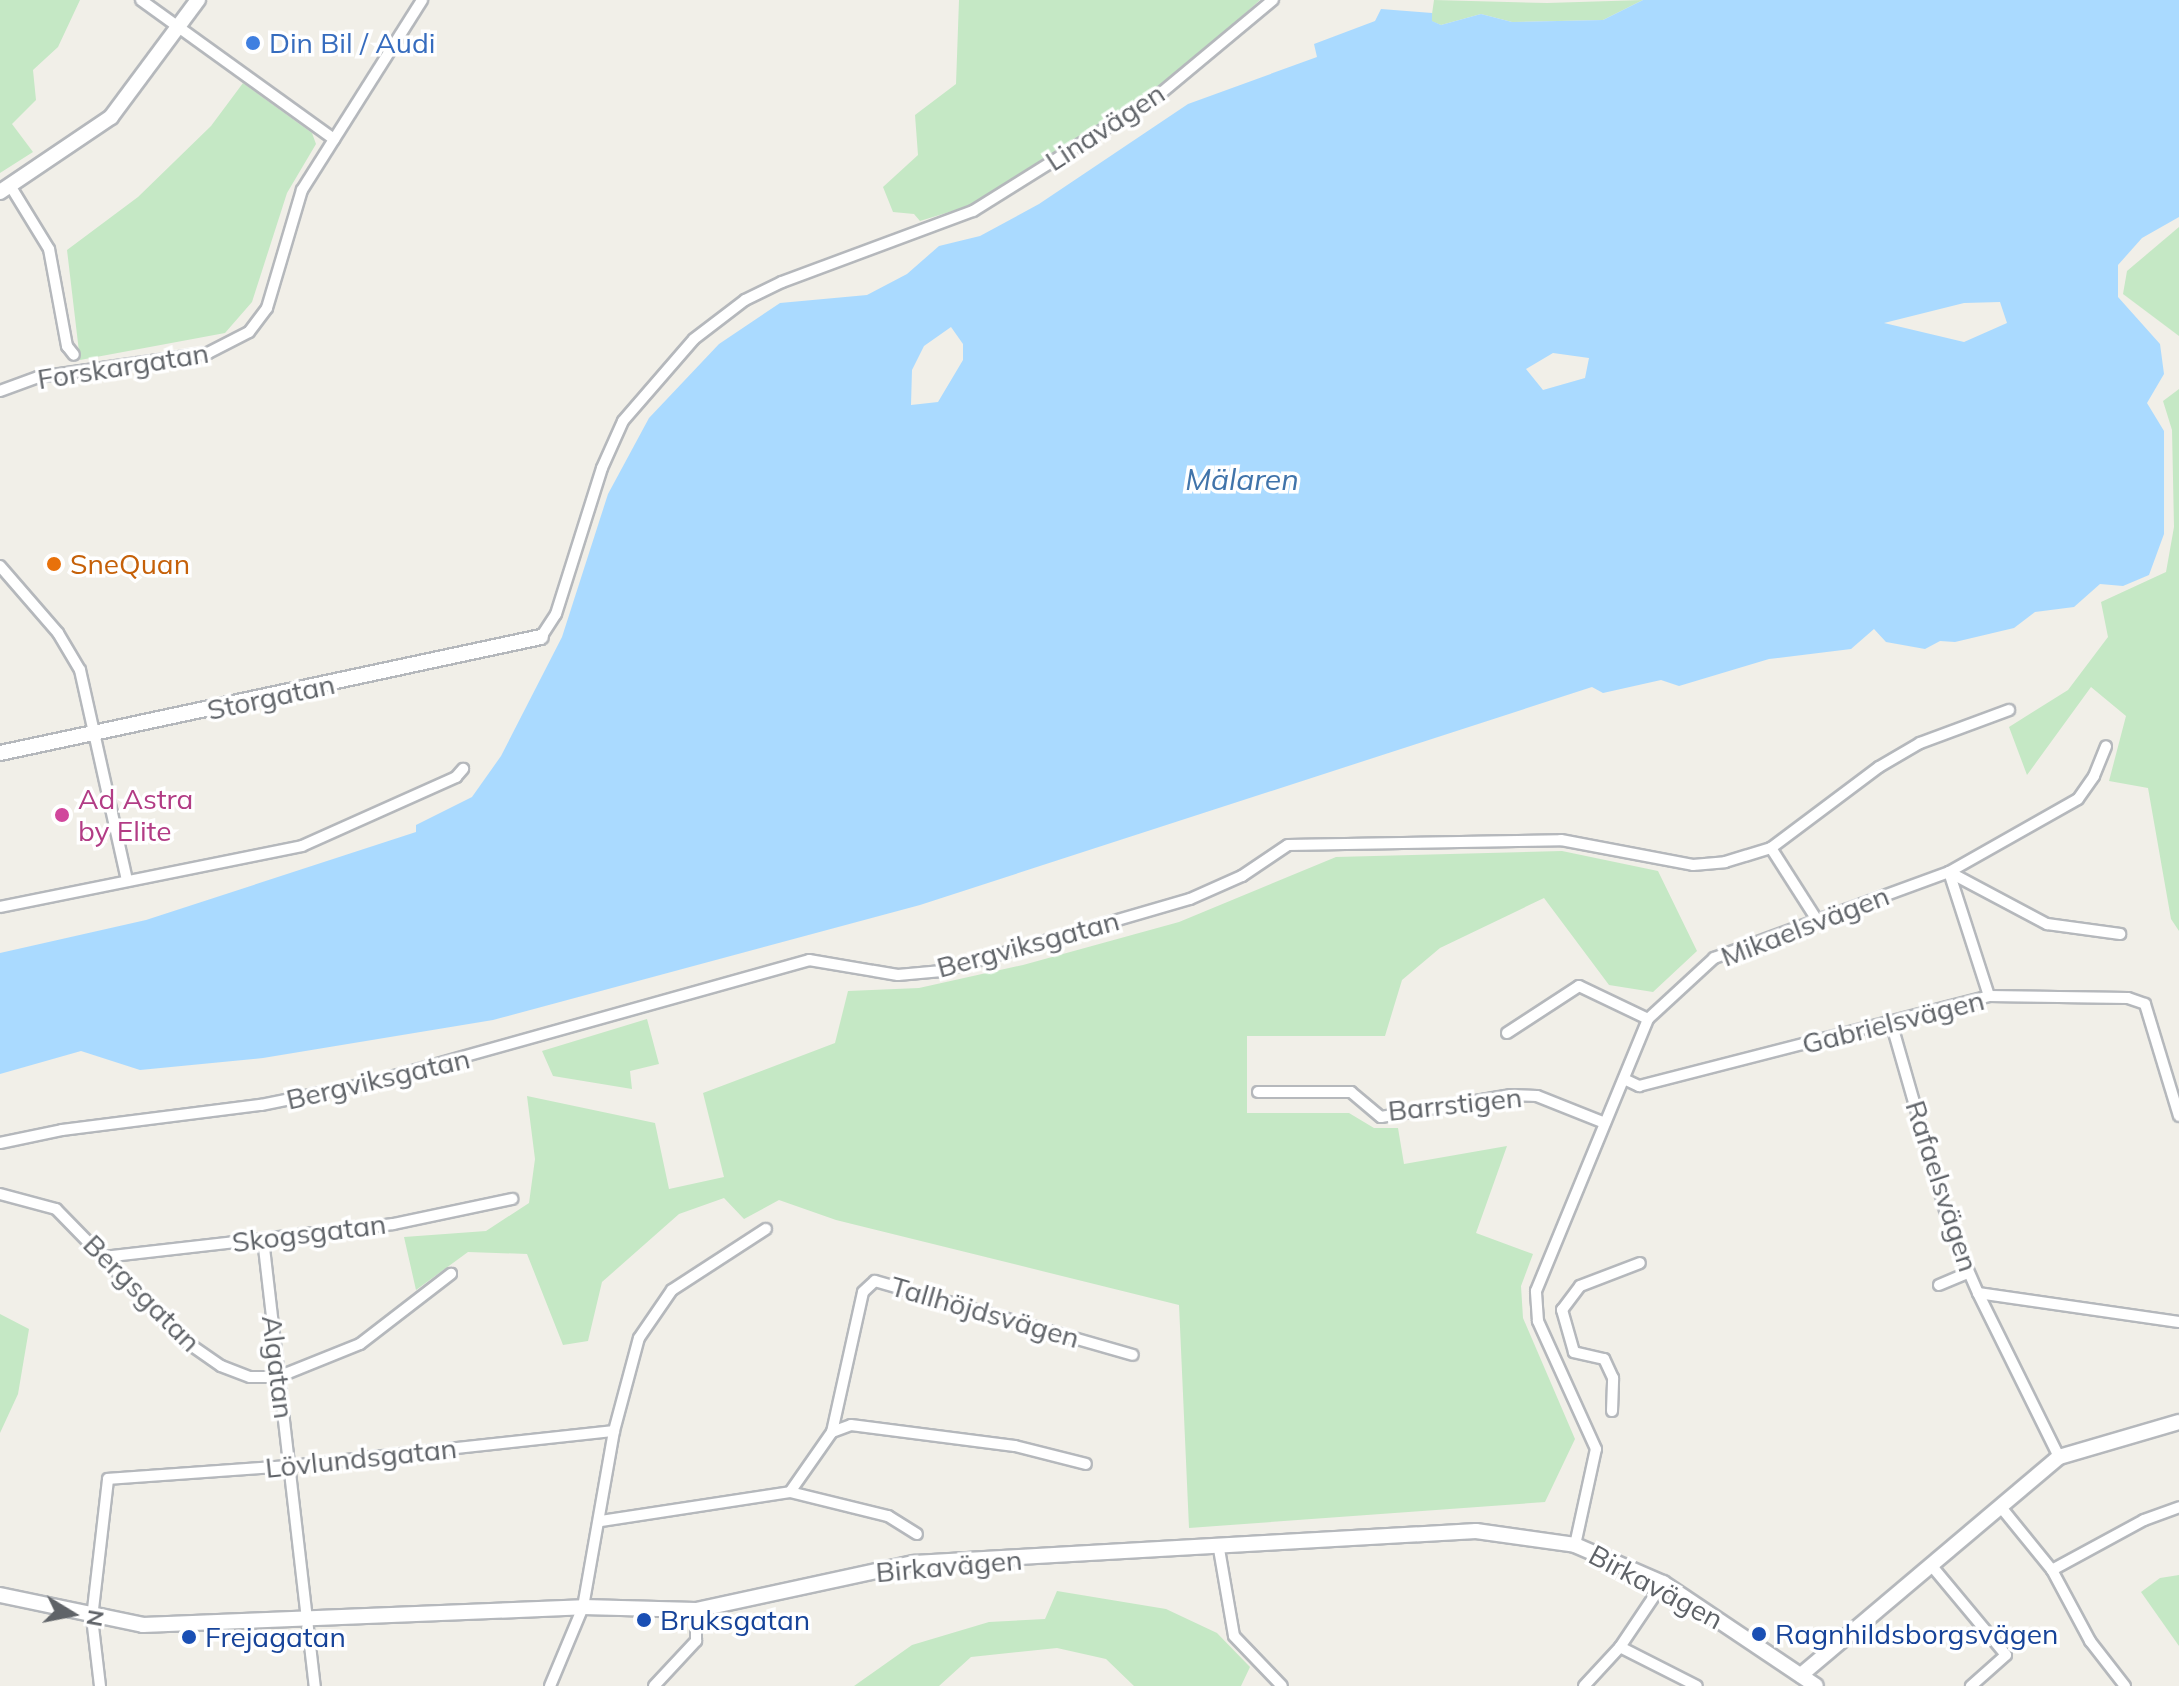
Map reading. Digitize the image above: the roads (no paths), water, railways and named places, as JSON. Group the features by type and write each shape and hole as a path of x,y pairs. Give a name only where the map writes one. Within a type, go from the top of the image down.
{"street":[{"path":"141,0 334,139"},
{"path":"74,355 67,346 49,249 6,189 111,117 198,0"},
{"name":"Forskargatan","path":"0,391 38,377 208,353 236,342 267,308 302,190 422,0"},
{"name":"Linavägen","path":"541,637 556,614 602,468 623,421 694,339 745,300 973,211 1160,94 1273,0"},
{"path":"2,574 58,633 80,670 97,734 127,881"},
{"name":"Storgatan","path":"0,753 541,637"},
{"name":"Bergviksgatan","path":"0,1143 62,1130 261,1105 369,1083 809,960 898,975 942,971 1190,899 1242,876 1288,845 1561,840 1696,865 1771,848 1879,767 1920,743 2009,710"},
{"name":"Mikaelsvägen","path":"1575,1545 1596,1449 1538,1321 1536,1291 1648,1019 1714,958 1949,872 2078,799 2106,746"},
{"path":"0,907 302,846 456,777 463,769"},
{"path":"1771,848 1817,920"},
{"path":"1949,872 2047,924 2120,934"},
{"path":"1949,872 1989,996"},
{"path":"1507,1033 1579,986 1648,1019"},
{"name":"Gabrielsvägen","path":"1624,1079 1639,1086 1989,996 2128,998 2145,1004 2179,1116"},
{"name":"Rafaelsvägen","path":"1891,1022 1967,1273 1978,1293 2179,1322"},
{"name":"Barrstigen","path":"1258,1092 1351,1092 1381,1117 1511,1095 1537,1096 1605,1123"},
{"name":"Bergsgatan","path":"0,1194 56,1209 185,1341 221,1366 250,1377 278,1377 360,1344 451,1274"},
{"name":"Skogsgatan","path":"104,1257 393,1224 512,1199"},
{"path":"550,1686 583,1607 601,1521 614,1431 639,1338 672,1290 766,1229"},
{"name":"Algatan","path":"263,1239 315,1686"},
{"path":"1612,1411 1613,1378 1604,1359 1574,1352 1562,1310 1580,1286 1640,1263"},
{"path":"1939,1285 1967,1273"},
{"name":"Tallhöjdsvägen","path":"790,1492 832,1432 863,1292 875,1281 1133,1355"},
{"path":"1978,1293 2059,1457"},
{"path":"1801,1675 2059,1457 2179,1422"},
{"path":"832,1432 851,1425 1015,1446 1086,1464"},
{"name":"Lövlundsgatan","path":"92,1618 108,1479 291,1466 614,1431"},
{"path":"601,1521 790,1492 888,1516 917,1534"},
{"path":"2000,1506 2052,1570 2090,1641 2125,1686"},
{"path":"2052,1570 2144,1520 2179,1507"},
{"name":"Birkavägen","path":"0,1595 92,1618 143,1625 583,1607 696,1610 914,1563 1219,1549 1476,1531 1575,1545 1663,1583 1816,1686"},
{"path":"1219,1549 1234,1636 1282,1686"},
{"path":"1931,1565 2006,1655 1971,1686"},
{"path":"1584,1686 1620,1647 1663,1583"},
{"path":"654,1686 696,1641 696,1610"},
{"path":"92,1618 100,1686"},
{"path":"1620,1647 1697,1686"}],"water":[{"name":"Mälaren","path":"1643,0 2179,0 2179,217 2142,238 2118,265 2118,297 2160,344 2164,374 2147,403 2164,431 2164,534 2149,575 2123,586 2100,584 2074,607 2035,612 2014,628 1955,642 1940,641 1925,649 1886,642 1874,629 1851,649 1769,659 1679,686 1661,680 1603,693 1592,687 920,905 493,1020 263,1058 140,1070 81,1051 0,1074 0,953 146,920 416,832 416,825 472,797 501,756 562,637 608,494 649,418 719,344 780,303 867,295 907,274 939,246 980,236 1039,204 1188,104 1317,57 1314,44 1375,21 1381,9 1432,13 1432,21 1441,25 1481,14 1512,22 1603,20","holes":["2000,302 2007,323 1964,342 1884,323 1964,303","951,327 963,344 963,360 938,402 911,405 912,370 924,346","1553,353 1589,358 1585,378 1543,390 1526,369"]}],"place":[{"name":"Din Bil / Audi","path":"253,43"},
{"name":"SneQuan","path":"54,564"},
{"name":"Ad Astra by Elite","path":"62,815"},
{"name":"Bruksgatan","path":"644,1620"},
{"name":"Ragnhildsborgsvägen","path":"1759,1634"},
{"name":"Frejagatan","path":"189,1637"}]}
